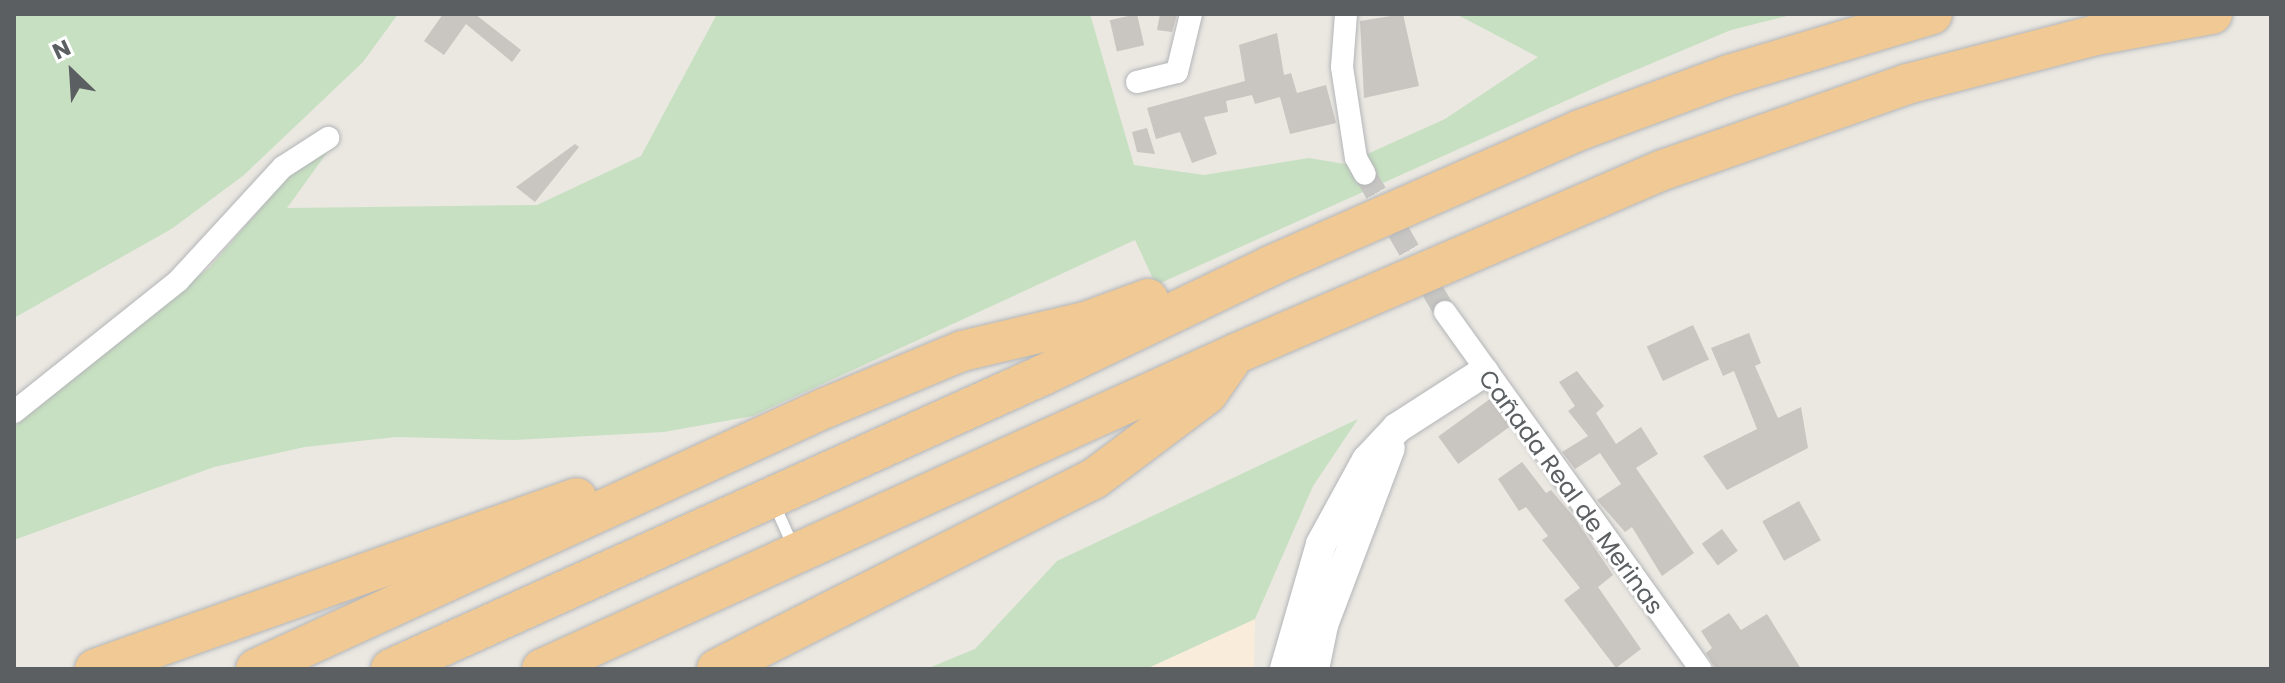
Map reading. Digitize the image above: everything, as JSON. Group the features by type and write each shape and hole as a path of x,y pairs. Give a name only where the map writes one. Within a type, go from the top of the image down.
{"highway":[{"path":"391,669 771,498 1270,266 1580,130 1729,75 1932,14"},
{"path":"542,669 1235,354 1663,170 1878,94 2096,35 2212,14"},
{"path":"256,669 825,408 962,351 1085,322 1174,290 1270,266"},
{"path":"717,669 1095,478 1138,450 1207,394 1235,354"},
{"path":"95,669 825,408"},
{"path":"686,669 943,555"}],"main road":[{"path":"1285,669 1303,592 1324,536 1367,460 1397,428 1484,372"},
{"path":"1314,669 1323,625 1397,428"}],"street":[{"path":"1137,82 1177,72 1191,14"},
{"path":"1346,14 1342,67 1356,158 1365,174"},
{"path":"14,412 178,281 283,167 328,138"},
{"name":"Cañada Real de Merinas","path":"1445,312 1484,372 1701,669"}],"lane":[{"path":"771,498 796,553"}],"shaded area":[{"path":"1255,619 1254,669 1146,669"}],"green space":[{"path":"14,14 398,14 363,62 244,175 173,228 14,318"},
{"path":"717,14 1090,14 1134,165 1204,175 1309,158 1345,164 1445,119 1538,57 1456,14 1795,14 1731,30 1612,80 1156,285 1135,240 753,416 664,432 514,440 396,437 305,447 214,467 14,540 14,427 210,267 295,168 329,150 287,208 537,205 641,156"},
{"path":"1358,419 1313,486 1255,619 1146,669 926,669 975,649 1057,561"}],"building":[{"path":"443,14 475,14 521,50 512,62 466,24 444,55 424,41"},
{"path":"1137,14 1144,45 1117,51 1110,20"},
{"path":"1160,14 1177,14 1172,32 1157,30"},
{"path":"1403,14 1419,86 1364,98 1360,21"},
{"path":"1277,33 1284,75 1291,73 1297,93 1326,85 1336,123 1290,134 1280,97 1255,104 1252,95 1226,101 1228,112 1204,117 1217,154 1192,163 1180,132 1156,139 1147,108 1245,81 1239,45"},
{"path":"1147,128 1155,154 1137,152 1132,132"},
{"path":"575,144 579,147 535,202 516,187"},
{"path":"1693,325 1709,359 1663,381 1647,347"},
{"path":"1749,333 1761,363 1755,366 1778,418 1801,407 1808,448 1727,490 1703,456 1757,429 1734,371 1723,376 1711,348"},
{"path":"1577,371 1604,406 1596,413 1616,444 1641,427 1658,454 1636,468 1694,553 1662,576 1632,527 1625,532 1597,500 1621,484 1600,453 1575,469 1562,452 1588,436 1568,411 1575,406 1559,382"},
{"path":"1490,399 1510,427 1458,464 1438,437"},
{"path":"1522,462 1546,493 1551,490 1574,517 1613,575 1598,587 1641,649 1616,668 1564,600 1580,588 1542,540 1548,536 1526,507 1519,511 1498,479"},
{"path":"1799,501 1821,540 1784,561 1762,521"},
{"path":"1722,529 1738,551 1718,566 1702,544"},
{"path":"1729,613 1741,630 1767,614 1801,669 1716,669 1706,653 1712,648 1701,631"}],"tunnel":[{"path":"1365,174 1445,312"}]}
